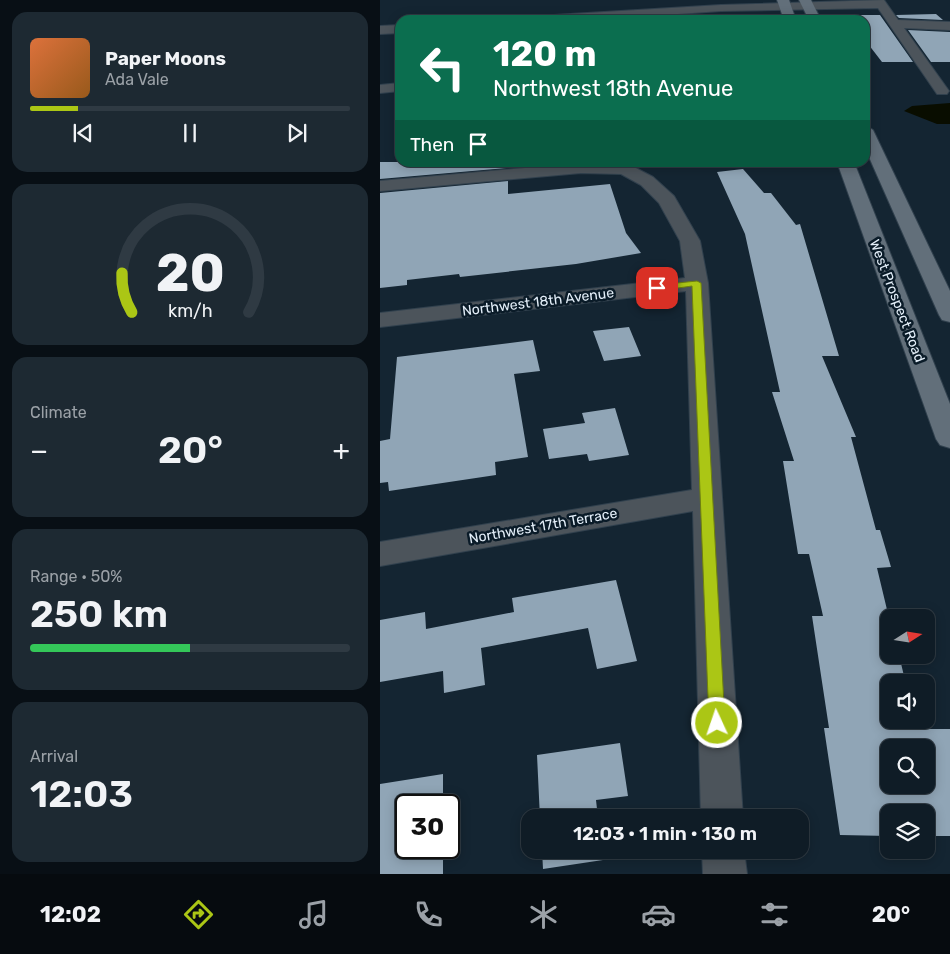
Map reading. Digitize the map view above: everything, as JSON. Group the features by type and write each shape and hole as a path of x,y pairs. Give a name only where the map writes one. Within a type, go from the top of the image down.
{"main road":[{"path":"784,3 788,15"},
{"path":"807,3 813,15"},
{"path":"870,141 950,316"},
{"name":"West Prospect Road","path":"847,167 950,439"}],"street":[{"path":"614,15 784,3 882,5 942,91"},
{"path":"897,24 950,26"},
{"path":"380,30 395,29"},
{"path":"380,89 395,88"},
{"path":"380,186 581,168 624,169 648,180 667,200 690,241 697,283 722,809"},
{"name":"Northwest 18th Avenue","path":"380,320 697,283"},
{"name":"Northwest 17th Terrace","path":"380,554 706,498"},
{"path":"724,859 725,874"}],"shaded area":[{"path":"950,103 950,124 937,124 904,111 912,106"}],"building":[{"path":"936,14 943,20 899,18 896,15"},
{"path":"870,15 880,15 913,62 882,62 870,46"},
{"path":"908,30 950,32 950,62 931,62"},
{"path":"380,162 395,162 395,167 507,167 507,168 380,179"},
{"path":"743,169 764,193 771,193 796,225 800,224 839,356 822,356 856,437 851,437 876,530 880,530 891,567 877,568 887,609 880,609 880,664 901,664 904,674 880,674 880,729 950,729 950,836 935,836 935,804 880,804 880,836 840,835 824,728 829,728 812,616 823,616 809,554 798,554 783,461 794,461 772,392 780,392 745,234 717,172"},
{"path":"508,181 508,194 610,184 626,233 641,253 576,264 460,277 459,274 407,280 407,285 380,288 380,193"},
{"path":"629,327 641,356 604,361 593,331"},
{"path":"533,340 540,371 514,374 528,457 495,462 496,475 389,491 388,482 380,483 380,441 390,439 397,357"},
{"path":"615,408 629,455 589,461 587,454 549,459 543,429 585,423 582,413"},
{"path":"616,580 637,661 597,669 588,628 481,648 485,685 444,693 443,671 380,682 380,620 425,612 426,629 514,612 512,598"},
{"path":"620,743 628,796 596,800 597,809 540,809 537,755"},
{"path":"443,774 443,794 395,794 395,859 443,859 443,874 380,874 380,784"},
{"path":"542,859 603,860 543,869"}],"route":[{"path":"657,288 697,283 717,723"}]}
